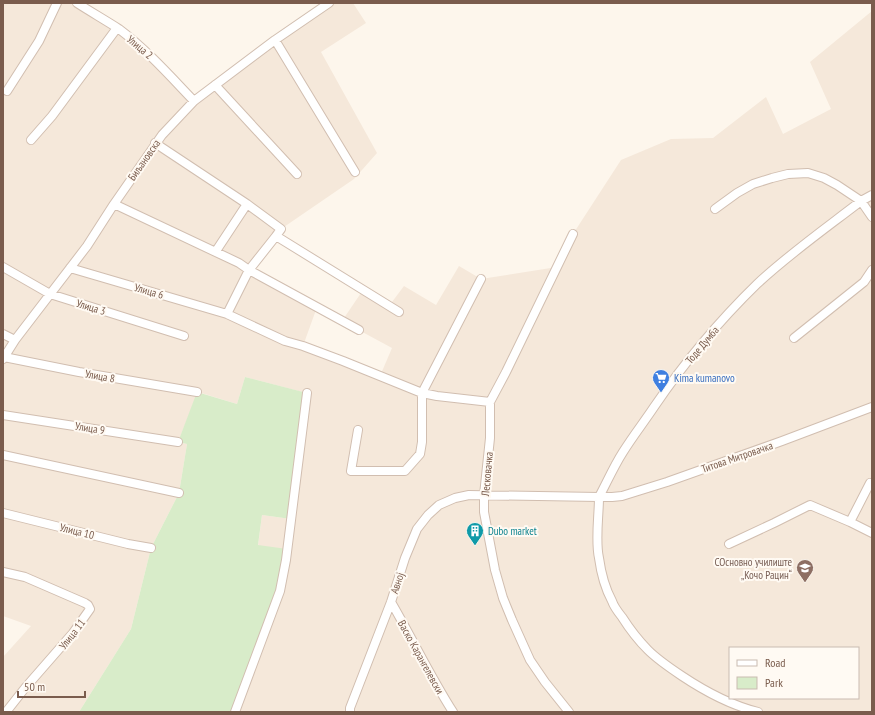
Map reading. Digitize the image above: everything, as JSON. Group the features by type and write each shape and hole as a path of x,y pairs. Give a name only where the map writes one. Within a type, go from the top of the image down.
{"street":[{"path":"7,91 40,41 57,3"},
{"name":"Улица 2","path":"77,3 117,28 157,61 194,101"},
{"name":"Биљановска","path":"3,358 87,246 162,135 194,101 275,40 329,3"},
{"path":"31,140 52,116 117,28"},
{"path":"275,40 355,172"},
{"path":"215,86 297,174"},
{"path":"156,143 247,204 281,229 249,270 227,314"},
{"path":"715,209 737,192 753,184 788,174 808,173 824,178 838,185 861,201 872,217"},
{"name":"Тоде Думба","path":"599,497 624,451 646,419 691,357 715,329 757,284 794,252 861,201 872,195"},
{"path":"114,204 216,251 359,330"},
{"path":"216,251 247,204"},
{"name":"Лесковачка","path":"569,712 545,682 530,660 503,598 495,570 484,512 484,495 490,438 490,402 574,234"},
{"path":"276,236 399,312"},
{"name":"Улица 3","path":"3,267 50,294 184,336"},
{"name":"Улица 6","path":"70,268 227,314 285,341 343,361 422,393 490,402"},
{"path":"794,338 864,282 872,270"},
{"path":"358,430 351,471 405,471 420,454 422,442 422,393 481,279"},
{"path":"3,334 15,340"},
{"name":"Улица 8","path":"3,358 197,392"},
{"path":"235,712 280,591 286,560 307,393"},
{"name":"Титова Митровачка","path":"599,497 622,496 667,482 872,407"},
{"name":"Улица 9","path":"3,415 178,442"},
{"path":"3,455 179,493"},
{"path":"850,522 870,483"},
{"name":"Авној","path":"350,712 350,708 391,602 405,558 417,529 428,514 439,505 455,498 469,495 484,495"},
{"path":"484,495 599,497 598,556 602,574 612,603 628,626 648,649 668,667 715,696 742,708 758,712"},
{"path":"729,544 810,505 872,533"},
{"name":"Улица 10","path":"3,513 128,544 151,548"},
{"name":"Улица 11","path":"3,572 25,577 65,594 85,603 90,609 73,633 6,712"},
{"name":"Васко Карангелевски","path":"391,602 439,690 453,712"}],"shaded area":[{"path":"3,3 77,3 117,28 194,101 329,3 353,3 366,23 321,52 377,153 354,179 281,229 249,270 317,307 303,346 380,376 392,348 342,321 363,290 389,306 404,286 436,305 459,266 481,279 557,267 573,234 621,160 671,139 713,138 766,97 783,134 831,109 810,62 872,11 872,712 233,712 287,550 258,546 262,515 291,519 306,393 245,377 237,404 198,392 178,442 187,444 179,493 151,548 131,629 79,712 3,712 3,657 31,626 3,616"}],"green space":[{"path":"245,377 307,393 291,519 262,515 258,545 287,549 280,592 233,712 79,712 131,629 151,548 179,493 187,444 178,442 197,392 237,404"}],"place":[{"name":"Kima kumanovo","path":"661,393"},
{"name":"Dubo market","path":"475,546"},
{"name":"СОсновно училиште „Кочо Рацин“","path":"805,583"}]}
